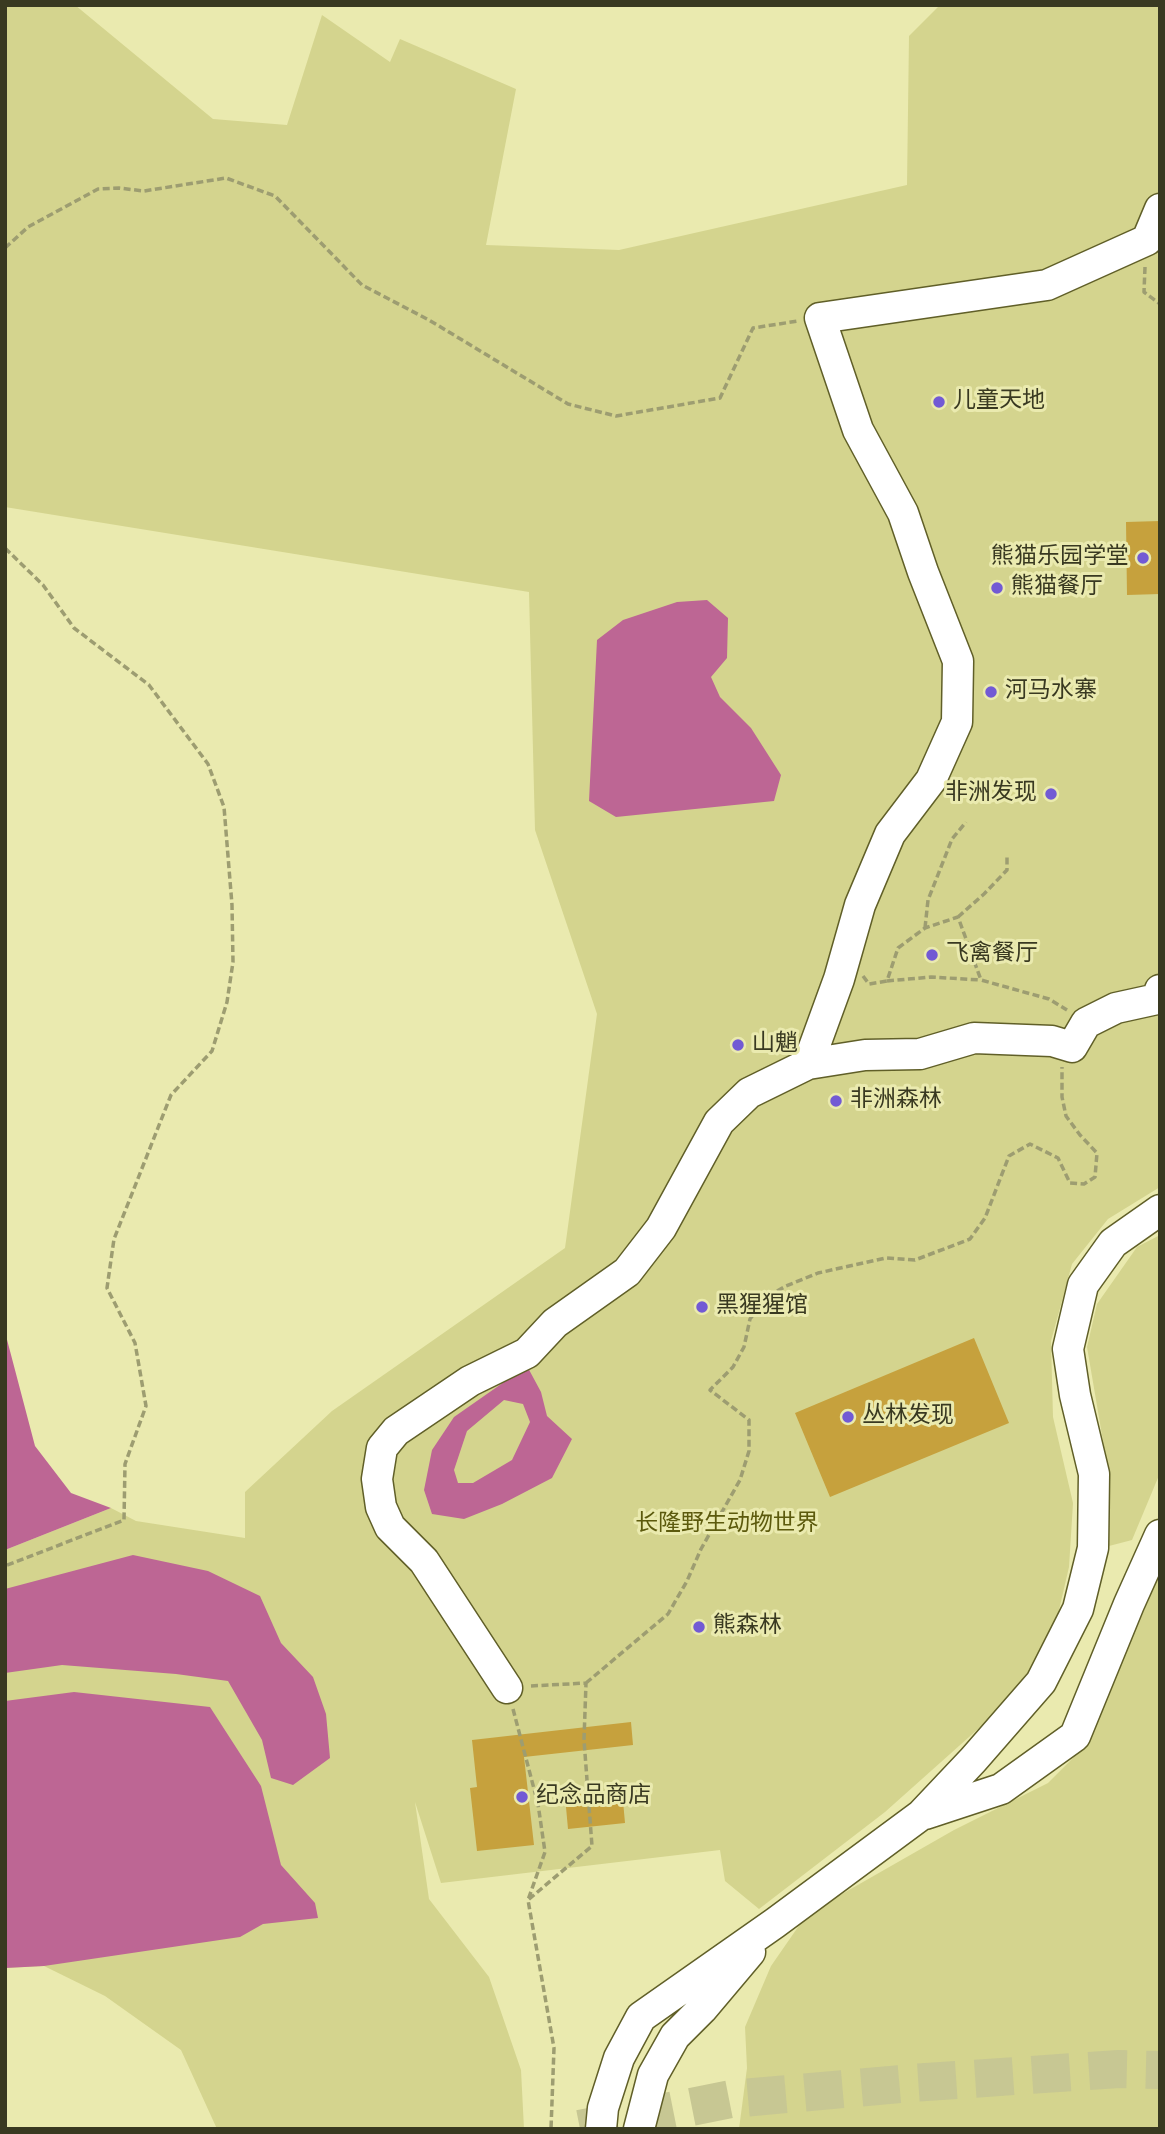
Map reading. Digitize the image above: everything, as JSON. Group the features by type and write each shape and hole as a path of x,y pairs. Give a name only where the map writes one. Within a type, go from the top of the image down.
{"street":[{"path":"808,1065 846,955 860,905 890,834 931,780 957,722 958,661 903,513 859,430 821,318 1046,285 1147,240 1160,209"},
{"path":"507,1688 424,1561 390,1527 381,1507 377,1479 382,1448 396,1431 470,1381 527,1353 555,1323 626,1272 661,1228 719,1122 749,1093 808,1065 864,1055 920,1054 974,1038 1052,1041 1079,1035 1115,1008 1157,999 1160,990"},
{"path":"601,2129 603,2108 619,2057 641,2017 775,1923 921,1815 1041,1682 1078,1609 1093,1548 1094,1474 1075,1395 1068,1349 1083,1284 1113,1243 1160,1210"},
{"path":"921,1815 1001,1789 1075,1736 1160,1535"},
{"path":"639,2129 653,2075 675,2036 702,2010 775,1923"}],"path":[{"path":"5,248 28,227 98,189 144,191 226,178 275,196 362,285 429,320 568,404 616,416 720,398 753,328 821,318"},
{"path":"1147,240 1144,292 1160,304"},
{"path":"5,548 43,585 74,628 149,685 208,764 224,807 232,905 233,962 227,1002 212,1051 171,1095 114,1239 107,1288 135,1343 146,1406 125,1464 124,1520 5,1566"},
{"path":"925,928 928,900 952,839 966,822"},
{"path":"887,981 898,948 925,928 958,917 1007,870 1007,856"},
{"path":"958,917 981,980"},
{"path":"551,2129 554,2048 528,1900 545,1852 538,1804 507,1688 586,1683 668,1614 740,1480 749,1451 749,1420 710,1390 733,1367 744,1347 750,1319 767,1297 818,1273 886,1258 915,1260 970,1239 985,1218 1009,1156 1030,1144 1058,1158 1070,1183 1084,1184 1095,1177 1097,1153 1066,1115 1062,1097 1062,1063 1079,1035 1049,999 981,980 931,977 869,984 846,955"},
{"path":"528,1900 592,1846 584,1740 586,1683"}],"green space":[{"name":"长隆野生动物世界","path":"5,5 75,5 213,119 287,125 322,15 390,62 400,39 516,89 486,245 619,250 907,185 909,36 940,5 1160,5 1160,1187 1108,1219 1072,1264 1051,1341 1053,1417 1073,1503 1069,1567 1053,1636 1015,1696 885,1812 759,1909 725,1881 720,1850 441,1883 415,1802 429,1899 489,1977 521,2070 524,2129 217,2129 181,2050 105,1996 44,1966 5,1968 5,1550 111,1508 136,1521 245,1538 245,1492 332,1411 565,1248 597,1014 535,830 529,592 5,507"},
{"path":"1160,1235 1160,1473 1132,1540 1109,1546 1103,1441 1087,1347 1097,1304 1137,1247"},
{"path":"1160,1573 1160,2129 739,2129 747,2068 745,2027 771,1966 807,1914 954,1830 1048,1783 1086,1745"}],"shaded area":[{"path":"707,600 728,618 727,658 711,677 720,697 751,728 781,775 774,801 616,817 589,801 597,640 623,620 677,602"},
{"path":"5,1332 35,1446 71,1493 111,1508 5,1550"},
{"path":"527,1366 541,1392 547,1416 572,1439 552,1478 502,1504 464,1519 432,1514 424,1490 432,1450 454,1417","holes":["504,1400 523,1404 530,1422 512,1460 473,1483 458,1483 454,1470 467,1431"]},
{"path":"133,1555 208,1571 260,1596 281,1643 313,1677 326,1714 330,1758 293,1785 271,1778 262,1740 228,1681 62,1665 5,1673 5,1589"},
{"path":"74,1692 210,1707 261,1786 281,1865 315,1903 318,1918 263,1924 240,1937 44,1966 5,1968 5,1701"}],"building":[{"name":"熊猫乐园学堂","path":"1160,521 1160,594 1127,595 1126,522"},
{"path":"974,1338 1009,1423 830,1497 795,1413"},
{"path":"631,1722 633,1745 524,1757 534,1845 477,1851 470,1788 477,1787 472,1740"},
{"path":"622,1790 625,1823 568,1829 565,1796"}],"tunnel":[{"path":"580,2129 731,2099 1119,2069 1160,2070"}],"place":[{"name":"儿童天地","path":"939,402"},
{"name":"熊猫乐园学堂","path":"1143,558"},
{"name":"熊猫餐厅","path":"997,588"},
{"name":"河马水寨","path":"991,692"},
{"name":"非洲发现","path":"1051,794"},
{"name":"飞禽餐厅","path":"932,955"},
{"name":"山魈","path":"738,1045"},
{"name":"非洲森林","path":"836,1101"},
{"name":"黑猩猩馆","path":"702,1307"},
{"name":"丛林发现","path":"848,1417"},
{"name":"熊森林","path":"699,1627"},
{"name":"纪念品商店","path":"522,1797"}]}
